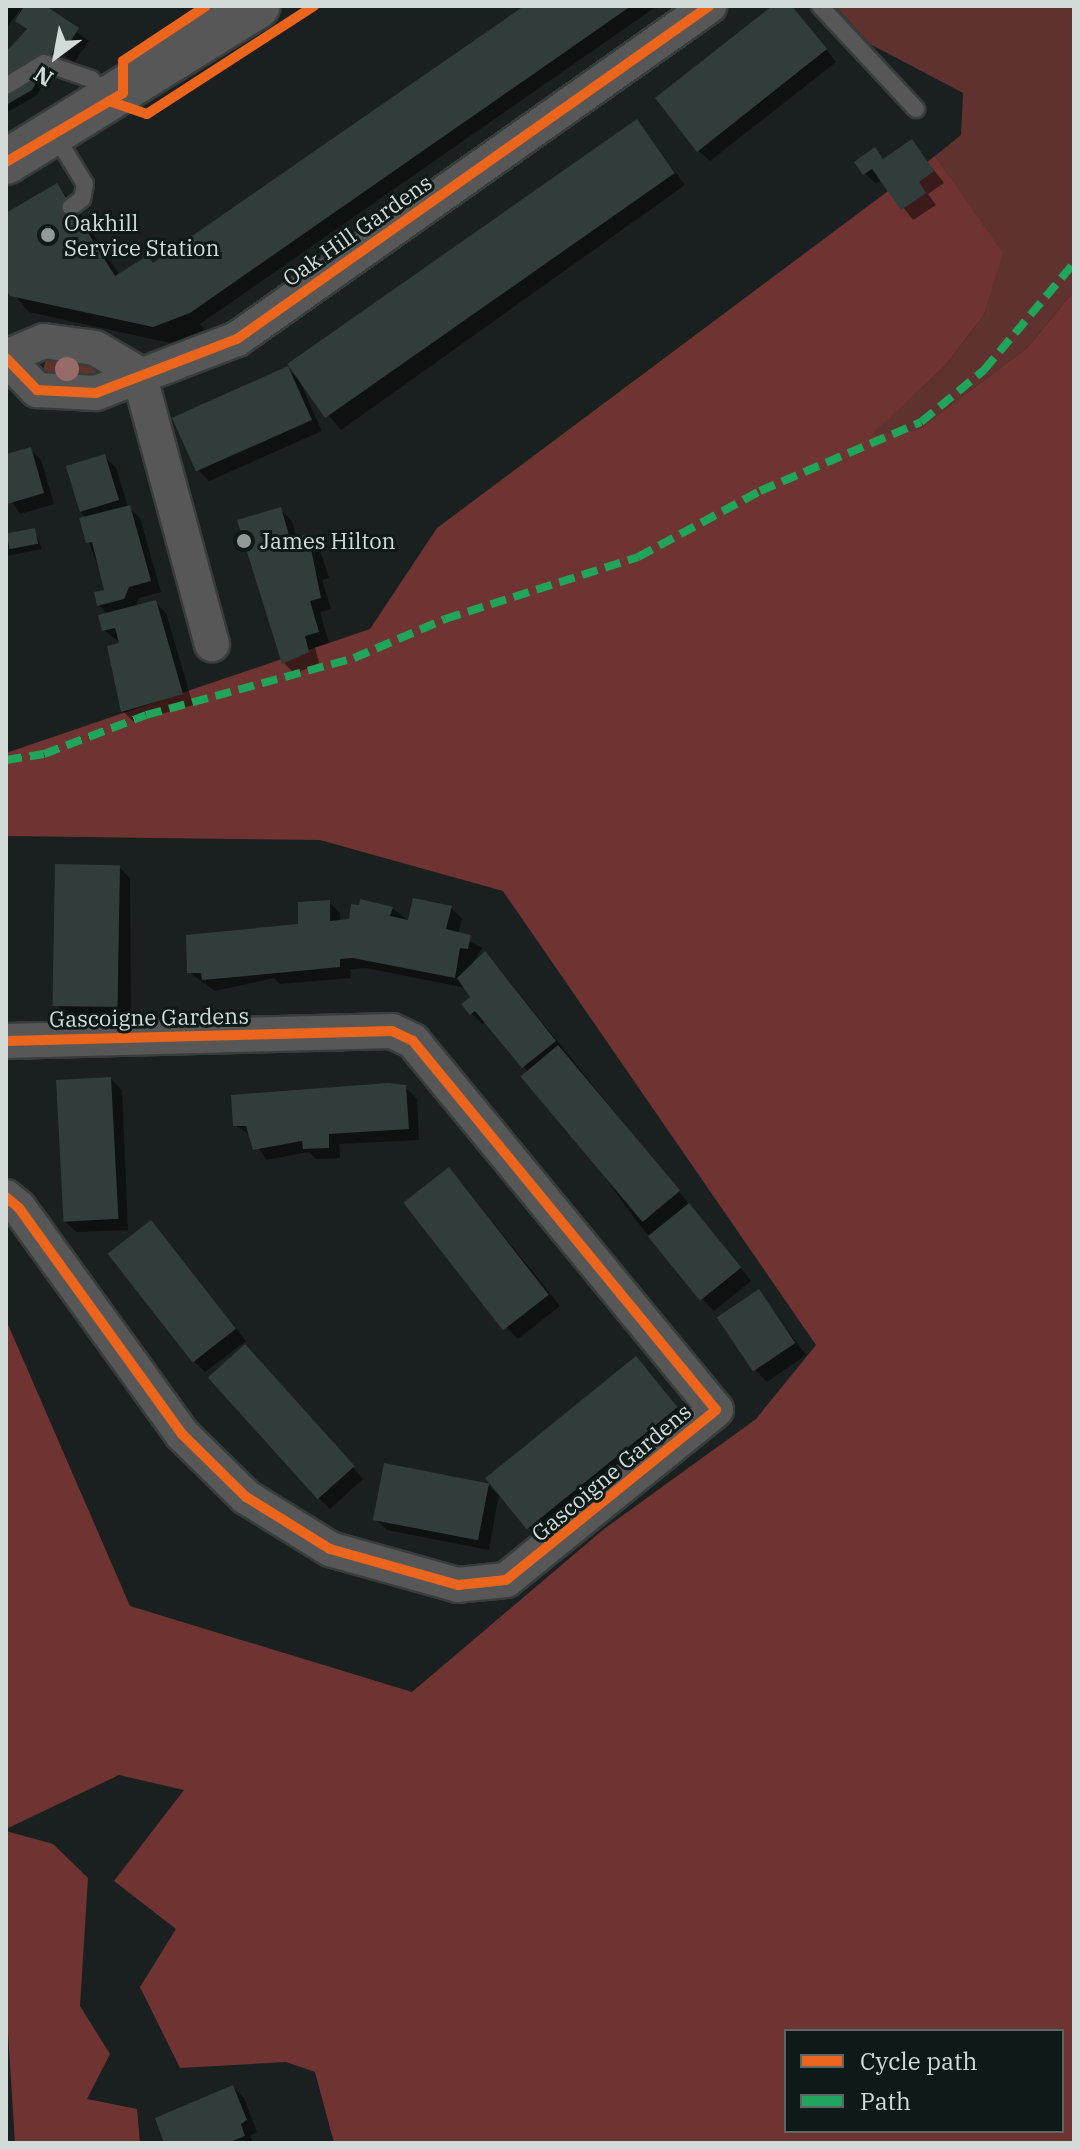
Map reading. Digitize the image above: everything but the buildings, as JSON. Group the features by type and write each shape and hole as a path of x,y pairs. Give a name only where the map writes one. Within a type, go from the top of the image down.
{"main road":[{"path":"6,162 55,135 258,6"}],"street":[{"name":"Oak Hill Gardens","path":"139,374 95,348 44,341 6,358 37,390 96,393 237,339 709,6"},
{"path":"139,374 212,644"},
{"name":"Gascoigne Gardens","path":"6,1041 392,1031 413,1041 716,1410 506,1580 458,1585 330,1549 246,1497 182,1434 66,1270 6,1197"}],"lane":[{"path":"820,6 916,109"},
{"path":"6,86 44,63 91,79 109,101"},
{"path":"55,135 85,184 82,199 71,207"}],"shaded area":[{"path":"835,6 1074,6 1074,291 1028,347 918,430 869,436 944,367 984,315 1002,253 935,156 961,135 963,93 870,44"},
{"path":"935,156 1003,253 984,315 944,367 871,435 918,430 1028,347 1074,291 1074,2143 334,2143 315,2072 286,2062 180,2068 140,1987 176,1929 114,1881 184,1790 119,1775 6,1829 6,1320 130,1606 412,1692 604,1529 756,1419 816,1345 503,891 320,840 6,836 6,753 370,629 437,528"},
{"path":"56,357 86,360 96,372 93,377 42,373 46,360"},
{"path":"6,1831 53,1844 88,1878 80,2006 110,2054 87,2099 137,2109 140,2143 15,2143 6,2001"}],"marked path":[{"path":"6,760 44,754 146,715 354,658 445,619 638,557 760,491 921,422 984,370 1074,263"}],"cycle path":[{"path":"6,162 123,93 123,61 206,6"},
{"path":"109,101 147,114 314,6"},
{"path":"6,358 37,390 96,393 237,339 709,6"},
{"path":"6,1041 392,1031 413,1041 716,1410 506,1580 458,1585 330,1549 246,1497 182,1434 19,1208 6,1197"}],"place":[{"name":"Oakhill Service Station","path":"48,235"},
{"name":"James Hilton","path":"244,541"}]}
